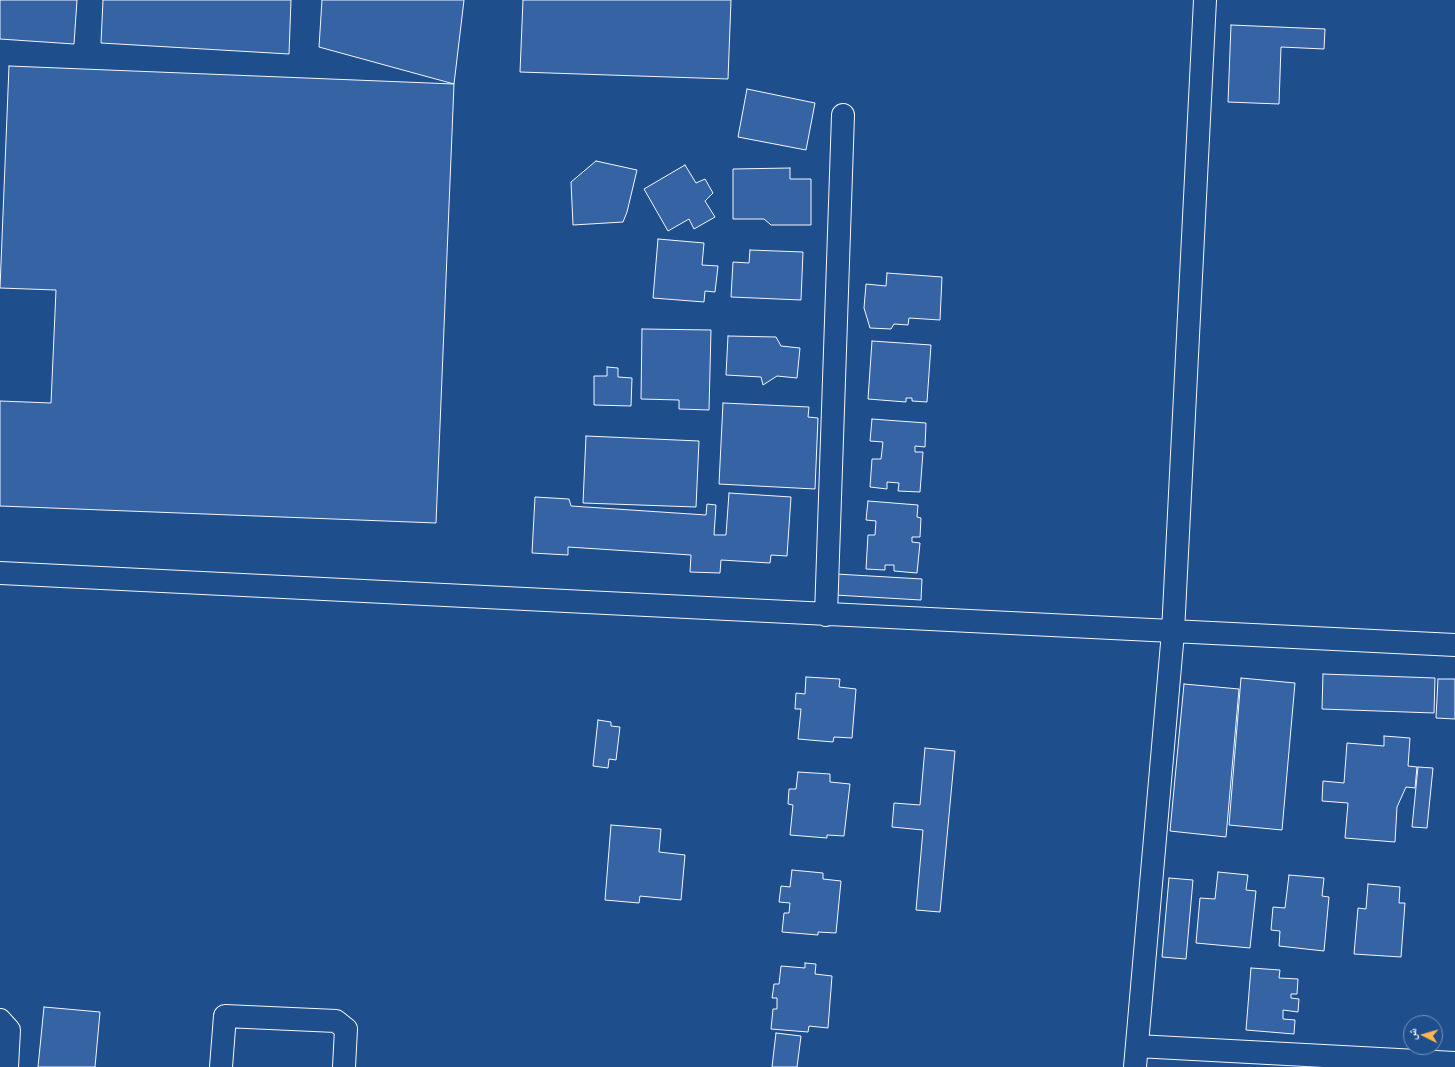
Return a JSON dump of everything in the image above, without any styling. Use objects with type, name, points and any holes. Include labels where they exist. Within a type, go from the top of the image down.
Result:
[{"type":"street","points":[[1135,1067],[1173,632],[1205,0]]},
{"type":"street","points":[[826,614],[843,115]]},
{"type":"street","points":[[0,573],[1455,646]]},
{"type":"street","points":[[221,1067],[225,1016],[336,1021],[346,1029],[344,1067]]},
{"type":"street","points":[[0,1020],[9,1030],[7,1067]]},
{"type":"street","points":[[1137,1046],[1455,1063]]},
{"type":"building","points":[[0,0],[77,0],[74,44],[0,39]]},
{"type":"building","points":[[103,0],[291,0],[289,54],[101,43]]},
{"type":"building","points":[[322,0],[464,0],[454,84],[319,47]]},
{"type":"building","points":[[523,0],[731,0],[728,79],[520,72]]},
{"type":"building","points":[[1231,25],[1325,29],[1324,49],[1281,47],[1279,104],[1228,102]]},
{"type":"building","points":[[9,66],[454,84],[436,523],[0,506],[0,401],[51,403],[56,290],[0,288]]},
{"type":"building","points":[[747,89],[815,103],[806,150],[738,137]]},
{"type":"building","points":[[596,161],[637,170],[627,212],[623,222],[573,225],[571,182]]},
{"type":"building","points":[[685,165],[696,183],[705,179],[713,193],[705,201],[715,217],[694,229],[689,219],[668,231],[644,189]]},
{"type":"building","points":[[790,168],[790,179],[811,179],[811,225],[771,225],[764,219],[733,219],[733,169]]},
{"type":"building","points":[[658,239],[704,243],[702,265],[718,266],[715,292],[705,291],[704,302],[653,298]]},
{"type":"building","points":[[750,250],[803,252],[801,300],[731,297],[733,262],[749,263]]},
{"type":"building","points":[[887,273],[942,277],[940,320],[909,318],[908,325],[894,324],[891,329],[870,328],[864,308],[866,284],[886,286]]},
{"type":"building","points":[[642,329],[711,330],[709,410],[679,409],[679,400],[641,399]]},
{"type":"building","points":[[728,336],[776,337],[781,346],[800,348],[797,378],[777,376],[763,385],[761,377],[726,375]]},
{"type":"building","points":[[872,341],[931,345],[927,402],[912,401],[912,398],[906,398],[906,402],[868,399]]},
{"type":"building","points":[[607,367],[618,368],[618,377],[632,378],[631,406],[594,405],[594,376],[607,376]]},
{"type":"building","points":[[723,403],[809,407],[808,417],[818,418],[815,489],[719,484]]},
{"type":"building","points":[[872,419],[926,423],[925,447],[915,446],[915,452],[923,452],[920,492],[898,491],[899,483],[887,482],[887,489],[870,487],[872,459],[881,459],[883,442],[870,441]]},
{"type":"building","points":[[586,436],[699,441],[696,507],[583,503]]},
{"type":"building","points":[[729,493],[791,497],[787,556],[771,555],[770,563],[721,560],[720,573],[690,572],[691,555],[568,547],[568,555],[532,553],[535,497],[569,499],[571,506],[706,515],[707,504],[716,505],[714,535],[726,535]]},
{"type":"building","points":[[868,501],[918,505],[917,517],[921,518],[920,537],[912,537],[912,542],[920,543],[917,573],[894,571],[894,565],[885,565],[885,570],[866,569],[868,535],[875,535],[876,521],[866,520]]},
{"type":"building","points":[[836,574],[922,579],[921,600],[835,595]]},
{"type":"building","points":[[1323,674],[1435,678],[1434,713],[1322,709]]},
{"type":"building","points":[[806,677],[840,679],[839,687],[856,689],[852,738],[834,737],[833,742],[798,739],[801,709],[795,709],[796,693],[805,694]]},
{"type":"building","points":[[1241,678],[1295,683],[1282,830],[1229,825]]},
{"type":"building","points":[[1438,679],[1455,679],[1455,719],[1436,718]]},
{"type":"building","points":[[1184,684],[1239,689],[1226,837],[1170,831]]},
{"type":"building","points":[[598,720],[611,722],[611,726],[620,727],[616,760],[609,759],[608,768],[593,766]]},
{"type":"building","points":[[1384,736],[1410,738],[1408,766],[1417,767],[1415,788],[1406,787],[1397,807],[1395,842],[1345,838],[1348,803],[1322,801],[1323,781],[1344,783],[1347,743],[1384,746]]},
{"type":"building","points":[[925,748],[955,751],[940,912],[916,910],[923,830],[892,827],[894,803],[920,805]]},
{"type":"building","points":[[1418,767],[1433,768],[1427,828],[1412,827]]},
{"type":"building","points":[[798,772],[830,774],[830,782],[850,784],[844,836],[827,835],[827,838],[790,835],[793,805],[788,804],[789,789],[796,789]]},
{"type":"building","points":[[611,825],[661,829],[659,852],[685,855],[681,900],[640,896],[639,903],[605,900]]},
{"type":"building","points":[[792,870],[823,873],[823,879],[841,881],[836,933],[818,932],[818,935],[782,932],[784,913],[789,913],[790,903],[779,902],[781,886],[790,887]]},
{"type":"building","points":[[1218,872],[1248,875],[1246,890],[1256,891],[1250,948],[1196,943],[1200,898],[1215,899]]},
{"type":"building","points":[[1289,875],[1324,878],[1322,896],[1329,897],[1324,951],[1279,946],[1280,931],[1271,930],[1273,907],[1285,908]]},
{"type":"building","points":[[1169,878],[1193,880],[1186,959],[1162,957]]},
{"type":"building","points":[[1368,884],[1400,887],[1399,903],[1405,903],[1401,957],[1354,954],[1358,908],[1366,909]]},
{"type":"building","points":[[805,963],[816,964],[815,974],[832,976],[828,1028],[809,1026],[808,1032],[771,1029],[773,1009],[777,1009],[777,998],[772,998],[774,984],[779,984],[781,966],[805,968]]},
{"type":"building","points":[[1251,968],[1280,970],[1279,978],[1298,979],[1297,994],[1291,994],[1291,998],[1299,999],[1298,1012],[1283,1010],[1283,1019],[1295,1020],[1294,1034],[1246,1030]]},
{"type":"building","points":[[44,1007],[100,1012],[95,1067],[38,1067]]},
{"type":"building","points":[[776,1033],[801,1036],[797,1067],[772,1067]]}]
